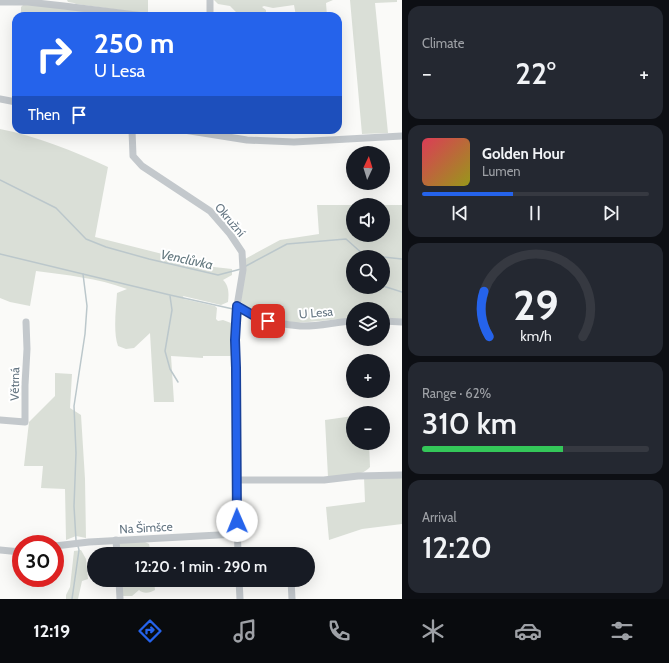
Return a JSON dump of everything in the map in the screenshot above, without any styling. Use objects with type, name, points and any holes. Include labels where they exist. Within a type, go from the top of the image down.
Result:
[{"type":"street","points":[[210,0],[210,12]]},
{"type":"street","points":[[0,2],[28,2],[114,12]]},
{"type":"street","points":[[0,99],[12,101]]},
{"type":"street","name":"Okružní","points":[[132,134],[133,156],[142,166],[210,211],[230,234],[242,252],[243,267],[237,306],[235,340],[238,547]]},
{"type":"street","points":[[221,134],[247,140],[294,142],[402,136]]},
{"type":"street","name":"U Lesa","points":[[237,306],[256,317],[268,321],[299,326],[346,322]]},
{"type":"street","points":[[390,321],[402,322]]},
{"type":"street","name":"Větrná","points":[[0,420],[25,422],[27,349],[26,322]]},
{"type":"street","points":[[236,480],[324,480],[358,476],[402,475]]},
{"type":"street","name":"Na Šimšce","points":[[64,545],[116,540],[238,534]]},
{"type":"street","points":[[116,540],[116,547]]},
{"type":"street","points":[[0,550],[12,551]]},
{"type":"street","points":[[119,587],[120,599]]},
{"type":"street","points":[[239,587],[240,599]]},
{"type":"street","points":[[291,587],[292,599]]},
{"type":"shaded area","points":[[67,0],[148,0],[148,12],[135,12],[68,2]]},
{"type":"shaded area","points":[[214,0],[333,0],[326,3],[327,12],[295,12],[294,5],[273,8],[262,7],[266,10],[266,12],[236,12],[230,6],[218,4]]},
{"type":"shaded area","points":[[350,0],[397,0],[397,2],[375,3],[388,133],[362,134]]},
{"type":"shaded area","points":[[24,4],[93,12],[21,12],[21,7]]},
{"type":"shaded area","points":[[0,129],[12,132],[12,134],[21,134],[55,145],[108,167],[95,237],[214,267],[232,269],[232,275],[223,280],[228,290],[228,302],[221,305],[183,296],[184,299],[215,306],[217,308],[216,319],[218,321],[223,320],[231,323],[232,355],[203,356],[203,358],[171,356],[174,402],[154,402],[150,333],[134,348],[126,349],[118,346],[116,340],[115,320],[117,293],[127,289],[93,280],[36,271],[30,306],[10,302],[0,298]]},
{"type":"shaded area","points":[[317,205],[346,205],[346,242],[390,242],[390,205],[402,205],[402,320],[390,319],[390,302],[346,302],[346,319],[297,323],[265,317],[252,312],[240,301],[245,259],[280,240],[319,234]]},
{"type":"shaded area","points":[[55,373],[72,374],[70,408],[81,415],[85,479],[86,538],[76,536],[66,540],[65,489],[41,488],[43,466],[24,466],[29,422],[55,396]]},
{"type":"shaded area","points":[[346,417],[346,450],[369,450],[370,467],[366,471],[356,475],[328,477],[325,420]]},
{"type":"shaded area","points":[[364,477],[402,478],[402,524],[362,529],[329,540],[326,507],[365,502]]},
{"type":"shaded area","points":[[145,542],[149,544],[150,547],[118,547],[118,543]]},
{"type":"shaded area","points":[[81,550],[86,559],[87,579],[82,581],[78,599],[66,599],[66,595],[70,587],[74,551]]},
{"type":"shaded area","points":[[120,587],[155,587],[155,590],[151,592],[147,593],[139,590],[132,596],[120,596]]},
{"type":"waterway","name":"Venclůvka","points":[[0,180],[56,208],[86,239],[106,247],[149,259],[218,275],[241,269]]},
{"type":"waterway","name":"Venclůvka","points":[[246,266],[287,244],[346,239],[358,250]]},
{"type":"waterway","points":[[0,254],[233,309]]},
{"type":"waterway","name":"Venclůvka","points":[[390,258],[402,259]]},
{"type":"waterway","points":[[76,540],[74,506],[76,453],[74,406],[85,334],[87,306],[83,274]]},
{"type":"waterway","points":[[390,288],[402,292]]},
{"type":"waterway","points":[[170,296],[172,310],[165,351],[170,369],[178,382]]},
{"type":"waterway","points":[[72,599],[79,550],[78,546]]},
{"type":"route","points":[[237,521],[235,340],[237,306],[256,317],[268,321]]}]
